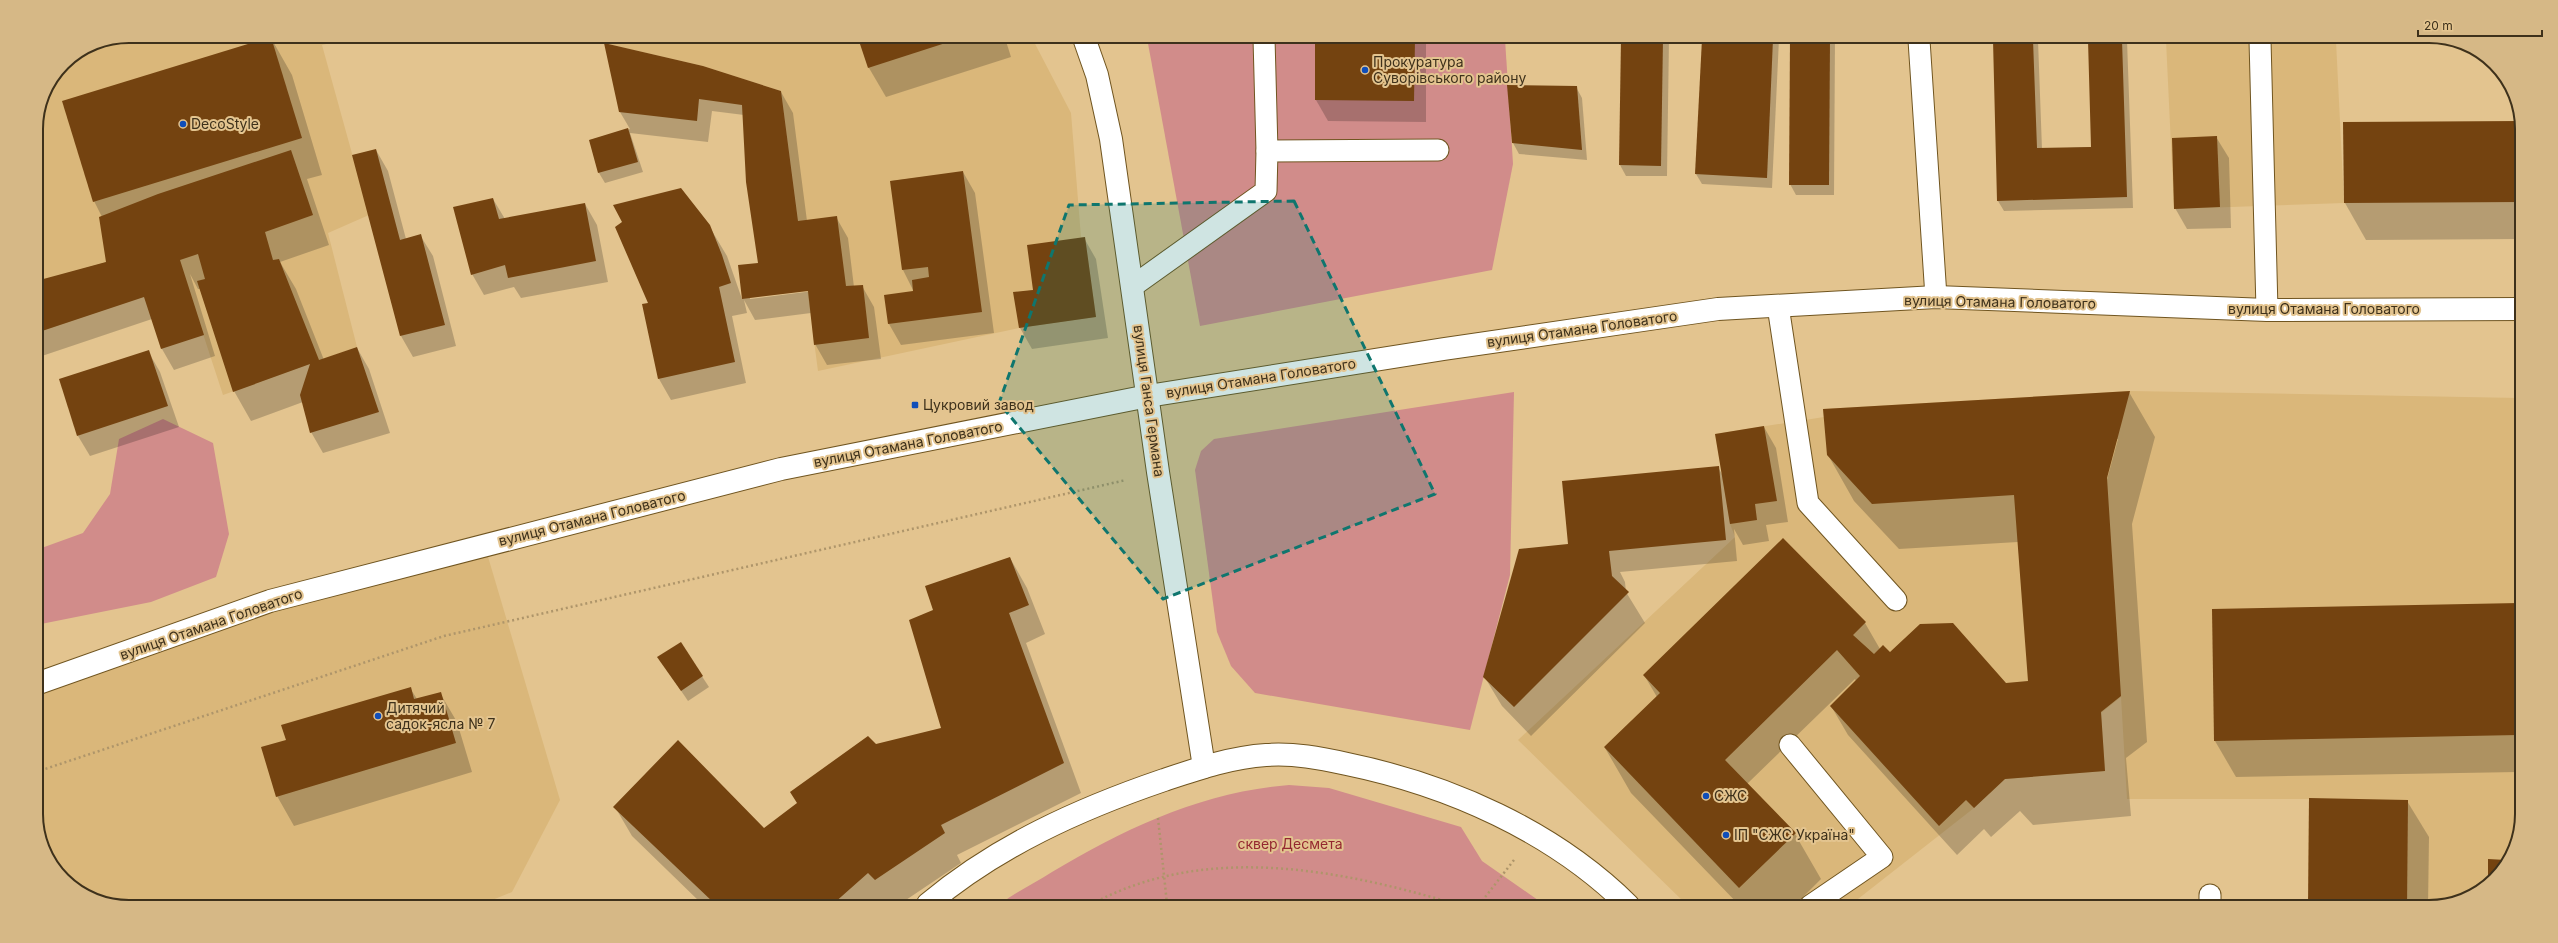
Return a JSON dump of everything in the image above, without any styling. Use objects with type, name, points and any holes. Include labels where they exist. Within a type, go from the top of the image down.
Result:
[{"type":"main road","name":"вулиця Ганса Германа","points":[[1086,43],[1098,75],[1110,139],[1133,286],[1158,472],[1204,767]]},
{"type":"main road","name":"вулиця Отамана Головатого","points":[[43,682],[270,601],[781,469],[1148,396],[1444,348],[1694,312],[1936,297],[2268,310],[2515,309]]},
{"type":"main road","points":[[933,900],[956,880],[1006,849],[1061,820],[1109,799],[1204,767],[1265,755],[1308,756],[1381,771],[1474,802],[1533,834],[1578,864],[1622,900]]},
{"type":"lane","points":[[1133,286],[1266,191],[1264,43]]},
{"type":"lane","points":[[1919,43],[1936,297]]},
{"type":"lane","points":[[2260,43],[2268,310]]},
{"type":"lane","points":[[1266,151],[1438,150]]},
{"type":"lane","points":[[1778,306],[1808,503],[1896,600]]},
{"type":"lane","points":[[1790,745],[1882,857],[1819,900]]},
{"type":"path","points":[[43,770],[444,636],[1158,472]]},
{"type":"path","points":[[1154,784],[1167,900]]},
{"type":"path","points":[[1483,900],[1533,834]]},
{"type":"path","points":[[1101,900],[1136,884],[1164,875],[1218,867],[1274,868],[1331,874],[1398,887],[1442,900]]},
{"type":"highlighted area","points":[[1294,201],[1435,494],[1163,599],[999,403],[1069,205]]},
{"type":"shaded area","points":[[123,43],[331,43],[322,45],[369,215],[328,233],[357,347],[223,395],[186,282],[43,331],[43,129],[46,107],[57,81],[68,68],[81,57],[107,46]]},
{"type":"shaded area","points":[[604,43],[1035,43],[1071,113],[1081,237],[1085,237],[1096,317],[1019,328],[818,371],[781,91],[703,66]]},
{"type":"shaded area","points":[[2166,43],[2336,43],[2344,203],[2174,209]]},
{"type":"shaded area","points":[[2130,391],[2515,398],[2515,814],[2512,836],[2504,857],[2490,875],[2477,886],[2451,897],[2429,900],[2308,900],[2309,799],[2127,799],[2121,697],[2101,713],[2105,771],[2005,779],[1974,808],[1857,900],[1682,900],[1518,740],[1735,537],[1730,524],[1715,434],[1824,417],[1823,409]]},
{"type":"shaded area","name":"Дитячий садок-ясла № 7","points":[[486,550],[560,800],[512,892],[492,900],[129,900],[107,897],[86,889],[68,875],[54,857],[46,836],[43,820],[43,690],[195,632]]},
{"type":"green space","points":[[1148,43],[1505,43],[1513,164],[1492,270],[1200,326]]},
{"type":"green space","points":[[1514,392],[1510,575],[1470,730],[1255,693],[1231,666],[1217,632],[1195,470],[1201,451],[1214,439]]},
{"type":"green space","points":[[163,419],[213,443],[229,534],[216,577],[151,602],[43,624],[43,547],[83,533],[110,494],[119,439]]},
{"type":"green space","name":"сквер Десмета","points":[[1289,785],[1329,788],[1461,827],[1482,861],[1538,900],[1006,900],[1080,856],[1137,827],[1195,804],[1226,795]]},
{"type":"building","name":"DecoStyle","points":[[251,43],[273,43],[302,138],[93,202],[62,101]]},
{"type":"building","points":[[604,43],[703,66],[781,91],[798,221],[837,216],[846,286],[863,285],[869,338],[814,345],[808,291],[742,299],[738,265],[758,263],[746,182],[742,105],[699,99],[697,121],[619,112]]},
{"type":"building","points":[[860,43],[946,43],[868,68]]},
{"type":"building","name":"Прокуратура Суворівського району","points":[[1315,43],[1415,43],[1414,101],[1315,100]]},
{"type":"building","points":[[1621,43],[1663,43],[1661,166],[1619,165]]},
{"type":"building","points":[[1702,43],[1773,43],[1767,178],[1695,174]]},
{"type":"building","points":[[1790,43],[1830,43],[1829,185],[1789,185]]},
{"type":"building","points":[[1993,43],[2033,43],[2037,148],[2091,147],[2088,43],[2122,43],[2127,197],[1997,201]]},
{"type":"building","points":[[1507,85],[1577,86],[1582,150],[1512,143]]},
{"type":"building","points":[[2515,121],[2515,202],[2344,203],[2343,122]]},
{"type":"building","points":[[628,128],[638,162],[598,173],[589,140]]},
{"type":"building","points":[[2217,136],[2220,207],[2174,209],[2172,138]]},
{"type":"building","points":[[376,149],[400,240],[421,234],[445,325],[400,336],[352,155]]},
{"type":"building","points":[[291,150],[313,215],[265,232],[273,260],[279,259],[319,360],[357,347],[379,412],[310,433],[300,395],[310,364],[233,392],[197,281],[205,279],[198,254],[180,260],[204,335],[161,349],[144,297],[43,331],[43,279],[106,262],[99,217],[158,194]]},
{"type":"building","points":[[963,171],[982,312],[888,324],[884,295],[913,291],[912,280],[929,277],[928,267],[902,270],[890,181]]},
{"type":"building","points":[[681,188],[710,225],[731,283],[719,287],[735,362],[658,379],[642,304],[648,303],[615,227],[622,222],[613,205]]},
{"type":"building","points":[[493,198],[499,219],[585,203],[596,261],[508,278],[505,265],[471,275],[453,207]]},
{"type":"building","points":[[1085,237],[1096,317],[1019,328],[1013,292],[1033,290],[1027,245]]},
{"type":"building","points":[[149,350],[168,406],[77,436],[59,379]]},
{"type":"building","points":[[2130,391],[2107,478],[2121,696],[2101,712],[2105,771],[2005,779],[1974,808],[1966,800],[1939,826],[1830,706],[1860,676],[1837,650],[1725,760],[1796,833],[1739,888],[1604,747],[1660,693],[1643,675],[1783,538],[1866,622],[1853,635],[1874,654],[1883,645],[1890,652],[1920,624],[1953,623],[2006,683],[2028,681],[2014,495],[1872,504],[1827,455],[1823,409]]},
{"type":"building","points":[[1764,426],[1777,501],[1755,504],[1757,520],[1730,524],[1715,434]]},
{"type":"building","points":[[1719,466],[1726,540],[1609,551],[1612,576],[1629,592],[1514,707],[1483,677],[1519,549],[1568,544],[1562,481]]},
{"type":"building","points":[[1010,557],[1029,605],[1009,613],[1064,763],[941,825],[945,833],[875,880],[868,873],[838,900],[711,900],[613,807],[678,740],[764,828],[797,803],[790,792],[868,736],[876,744],[941,728],[909,620],[933,610],[925,586]]},
{"type":"building","points":[[2515,603],[2515,735],[2214,741],[2212,609]]},
{"type":"building","points":[[681,642],[703,676],[681,691],[657,657]]},
{"type":"building","points":[[411,687],[414,699],[441,692],[456,743],[276,797],[261,747],[286,740],[281,725]]},
{"type":"building","points":[[2309,798],[2408,800],[2407,900],[2308,900]]},
{"type":"building","points":[[2488,859],[2502,860],[2490,875],[2488,877]]},
{"type":"place","name":"Прокуратура Суворівського району","points":[[1365,70]]},
{"type":"place","name":"DecoStyle","points":[[183,124]]},
{"type":"place","name":"Цукровий завод","points":[[915,405]]},
{"type":"place","name":"Дитячий садок-ясла № 7","points":[[378,716]]},
{"type":"place","name":"СЖС","points":[[1706,796]]},
{"type":"place","name":"ІП \"СЖС Україна\"","points":[[1726,835]]}]
